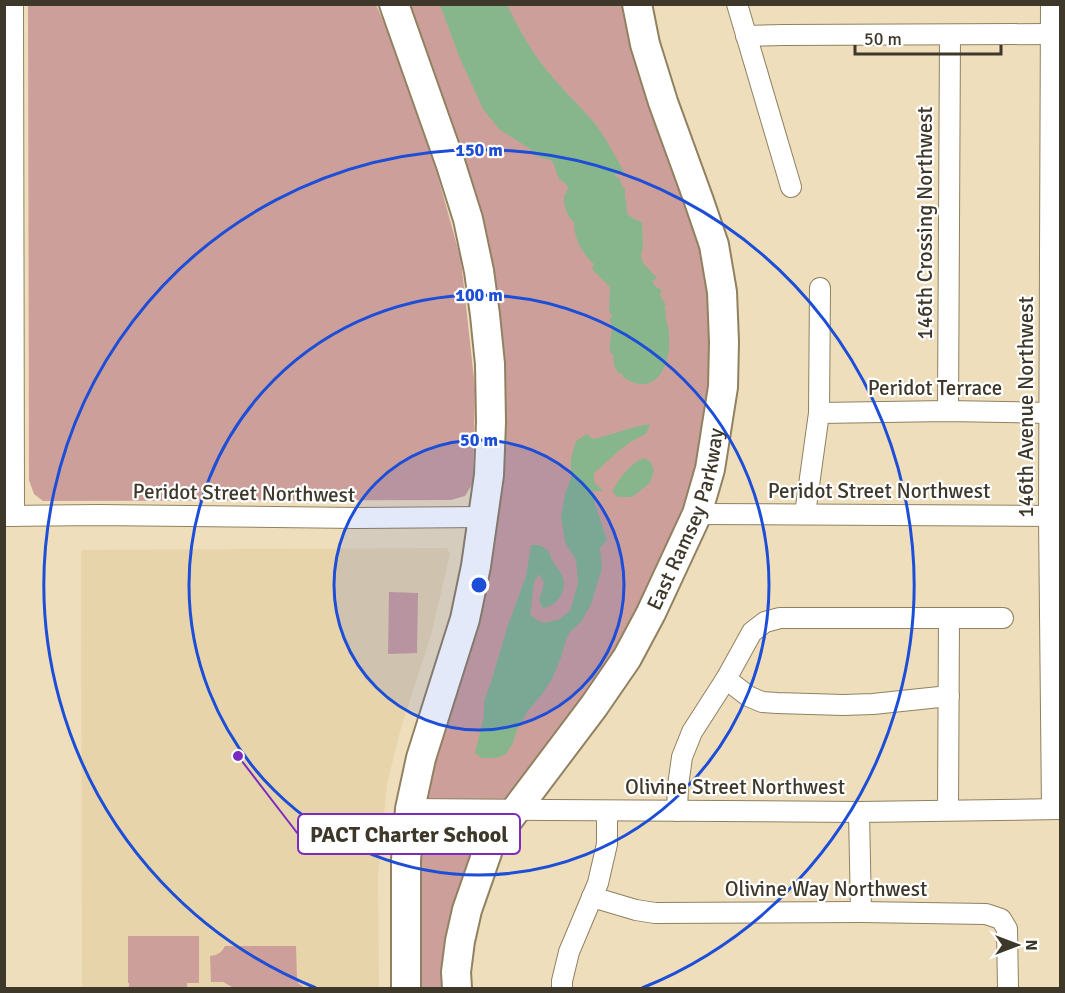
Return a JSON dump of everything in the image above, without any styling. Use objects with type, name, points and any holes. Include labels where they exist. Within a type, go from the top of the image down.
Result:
[{"type":"street","points":[[9,516],[13,4]]},
{"type":"street","points":[[394,4],[468,219],[479,271],[490,364],[491,422],[489,475],[477,566],[465,619],[421,758],[410,809],[405,861],[406,988]]},
{"type":"street","name":"East Ramsey Parkway","points":[[457,988],[456,972],[467,910],[490,844],[594,706],[627,658],[651,613],[697,514],[710,469],[723,387],[722,292],[714,246],[663,102],[645,44],[637,4]]},
{"type":"street","points":[[737,4],[791,187]]},
{"type":"street","name":"146th Avenue Northwest","points":[[1051,4],[1051,34],[1056,62],[1050,412],[1055,516],[1056,809]]},
{"type":"street","points":[[746,36],[1051,34]]},
{"type":"street","name":"146th Crossing Northwest","points":[[948,411],[950,35]]},
{"type":"street","points":[[805,514],[819,413],[820,288]]},
{"type":"street","name":"Peridot Terrace","points":[[819,413],[1050,412]]},
{"type":"street","name":"Peridot Street Northwest","points":[[697,514],[1055,516]]},
{"type":"street","name":"Peridot Street Northwest","points":[[9,516],[357,518],[484,516]]},
{"type":"street","points":[[678,811],[678,786],[682,757],[692,732],[726,679],[752,632],[765,622],[780,618],[1003,618]]},
{"type":"street","points":[[948,810],[949,618]]},
{"type":"street","points":[[726,679],[748,696],[762,702],[863,704],[949,696]]},
{"type":"street","name":"Olivine Street Northwest","points":[[410,809],[860,812],[1056,809]]},
{"type":"street","points":[[562,988],[569,952],[598,883],[607,844],[607,811]]},
{"type":"street","points":[[860,812],[861,912]]},
{"type":"street","name":"Olivine Way Northwest","points":[[592,897],[655,913],[986,914],[1001,919],[1007,929],[1008,983]]},
{"type":"shaded area","points":[[28,5],[376,5],[393,42],[431,151],[461,260],[475,388],[473,483],[465,496],[451,500],[43,501],[34,494],[29,480]]},
{"type":"shaded area","points":[[403,5],[628,5],[699,229],[716,343],[701,470],[637,620],[520,791],[450,988],[416,988],[417,846],[497,385]]},
{"type":"shaded area","points":[[440,5],[507,5],[542,64],[592,120],[613,152],[624,172],[615,174],[625,189],[628,213],[642,222],[641,256],[643,263],[657,278],[652,281],[662,290],[660,295],[666,305],[664,309],[669,331],[668,356],[660,375],[653,381],[645,384],[635,383],[623,377],[622,373],[619,374],[614,366],[613,355],[610,352],[612,330],[609,320],[612,317],[609,310],[610,287],[592,269],[594,264],[586,255],[575,234],[574,222],[565,207],[564,196],[568,190],[567,186],[559,179],[553,162],[536,156],[530,149],[499,129],[483,109],[459,56]]},
{"type":"shaded area","points":[[650,424],[646,434],[625,446],[594,473],[594,482],[603,491],[593,491],[607,540],[600,548],[602,568],[591,604],[581,622],[569,633],[553,677],[527,712],[506,754],[496,758],[482,758],[475,753],[484,716],[484,701],[526,576],[531,545],[539,545],[548,550],[562,575],[564,586],[557,601],[543,608],[539,601],[544,583],[539,574],[534,582],[530,615],[542,623],[558,620],[570,611],[578,583],[576,560],[565,542],[561,517],[565,494],[571,478],[571,458],[576,441],[587,434],[593,439]]},
{"type":"shaded area","points":[[643,458],[650,461],[654,470],[650,483],[632,497],[618,497],[612,492],[618,482],[629,468]]},
{"type":"shaded area","points":[[447,548],[450,554],[431,635],[401,728],[387,784],[378,877],[379,988],[82,988],[81,550]]},
{"type":"shaded area","points":[[389,592],[418,593],[417,653],[388,654]]},
{"type":"shaded area","points":[[128,936],[199,936],[199,983],[187,983],[187,988],[129,988]]},
{"type":"shaded area","points":[[225,946],[296,946],[297,979],[298,983],[305,988],[234,988],[223,982],[211,982],[210,956],[219,953]]},
{"type":"place","name":"PACT Charter School","points":[[238,756]]}]
